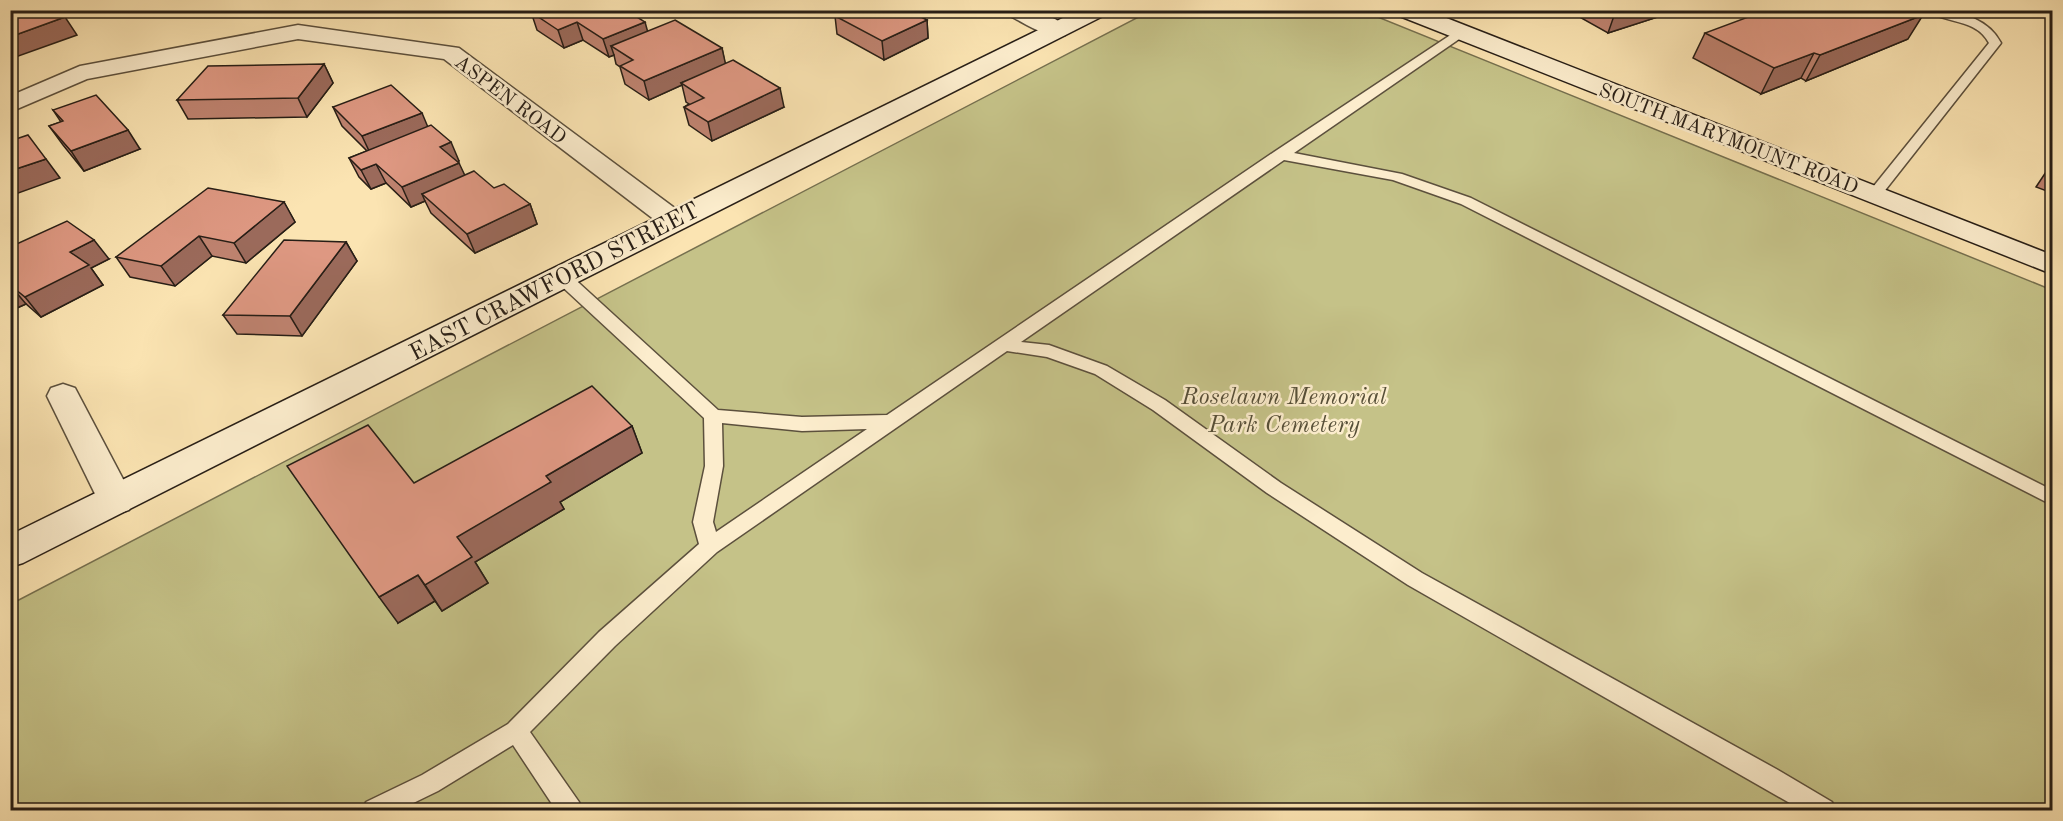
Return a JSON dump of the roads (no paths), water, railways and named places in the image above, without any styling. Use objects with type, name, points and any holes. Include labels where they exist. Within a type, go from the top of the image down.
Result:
[{"type":"street","points":[[288,34],[305,10]]},
{"type":"street","points":[[1016,10],[1057,30]]},
{"type":"street","name":"EAST CRAWFORD STREET","points":[[10,552],[1097,10]]},
{"type":"street","name":"SOUTH MARYMOUNT ROAD","points":[[1405,10],[2052,265]]},
{"type":"street","name":"ASPEN ROAD","points":[[10,105],[80,73],[298,32],[451,53],[674,221]]},
{"type":"street","points":[[63,396],[116,500]]},
{"type":"lane","points":[[1874,195],[1995,43],[1993,36],[1986,29],[1932,10]]},
{"type":"lane","points":[[375,810],[430,783],[516,731],[607,639],[710,546],[1461,32]]},
{"type":"lane","points":[[1279,155],[1343,165],[1398,177],[1466,201],[2052,498]]},
{"type":"lane","points":[[562,277],[713,416],[802,424],[890,422]]},
{"type":"lane","points":[[1003,345],[1049,351],[1101,370],[1159,405],[1274,488],[1414,579],[1760,772],[1823,810]]},
{"type":"lane","points":[[710,546],[703,522],[714,466],[713,416]]},
{"type":"lane","points":[[516,731],[570,810]]},
{"type":"park label","name":"Roselawn Memorial Park Cemetery","points":[[1284,410]]}]
